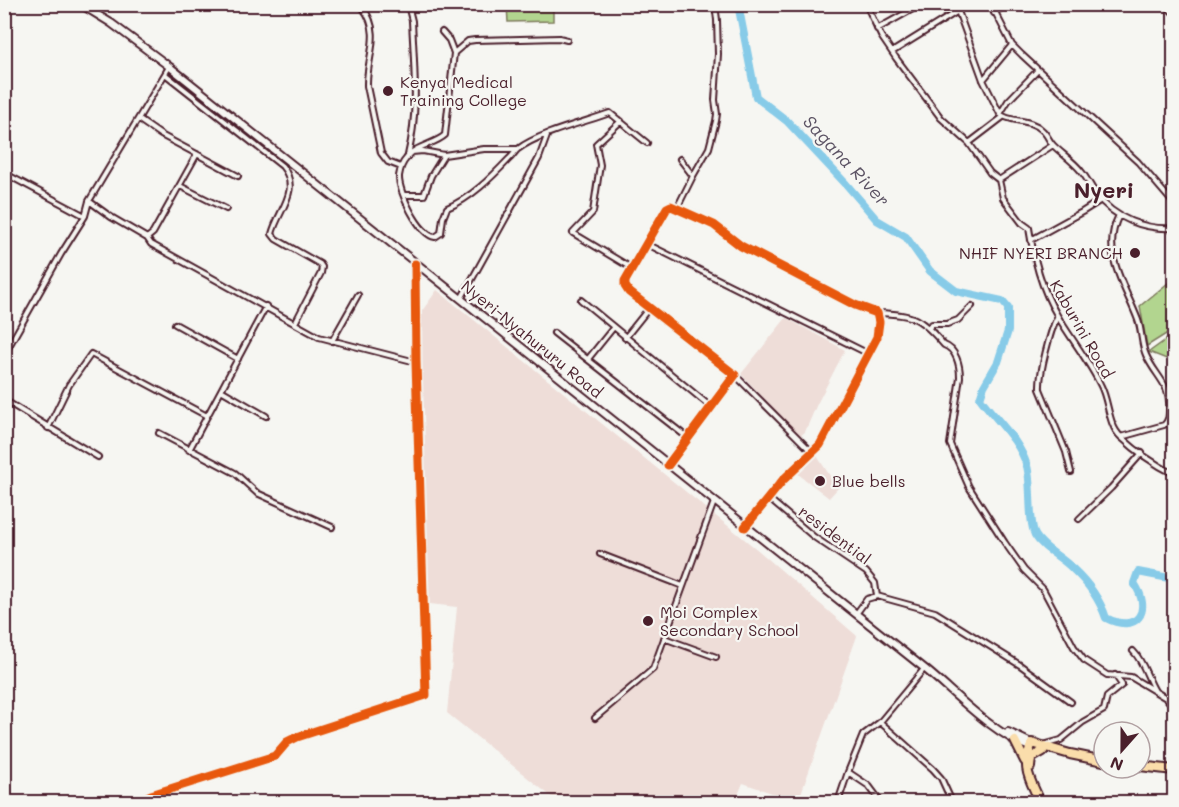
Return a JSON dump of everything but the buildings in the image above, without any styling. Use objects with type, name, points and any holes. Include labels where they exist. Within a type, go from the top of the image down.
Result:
[{"type":"highway","points":[[1015,741],[1028,760],[1029,778],[1040,802]]},
{"type":"highway","points":[[1028,760],[1036,753],[1036,747]]},
{"type":"highway","points":[[1028,760],[1036,747]]},
{"type":"highway","points":[[1036,747],[1077,759],[1092,760]]},
{"type":"highway","points":[[1152,767],[1174,770]]},
{"type":"main road","name":"Nyeri-Nyahururu Road","points":[[80,4],[111,23],[170,66],[1015,741],[1036,747]]},
{"type":"main road","name":"Nyeri-Nyahururu Road","points":[[963,700],[1014,736],[1036,747]]},
{"type":"street","points":[[678,208],[709,148],[717,114],[715,100],[718,69],[715,4]]},
{"type":"street","name":"Kaburini Road","points":[[866,4],[877,29],[892,52],[941,118],[969,143],[990,173],[999,180],[1003,198],[1022,223],[1029,228],[1036,266],[1057,316],[1080,349],[1101,386],[1114,429],[1142,453],[1174,474]]},
{"type":"street","points":[[877,29],[922,4]]},
{"type":"street","points":[[957,4],[983,80],[1002,115],[1031,122],[1042,129],[1053,145],[1081,171],[1101,200],[1119,215],[1127,220],[1150,226],[1174,228]]},
{"type":"street","points":[[991,4],[1012,45],[1145,169],[1174,204]]},
{"type":"street","points":[[994,13],[1007,4]]},
{"type":"street","points":[[1164,4],[1174,12]]},
{"type":"street","points":[[1170,4],[1174,8]]},
{"type":"street","points":[[363,8],[372,19],[374,44],[367,75],[367,86],[381,153],[388,162],[401,167]]},
{"type":"street","points":[[410,9],[414,126],[410,154],[401,167],[399,182],[409,209],[420,228],[430,236],[435,237],[441,233],[447,208],[478,188],[511,158],[517,149]]},
{"type":"street","points":[[892,52],[958,11]]},
{"type":"street","points":[[410,154],[445,135],[454,53],[449,40],[442,32]]},
{"type":"street","points":[[454,53],[468,41],[476,40],[559,38],[567,40]]},
{"type":"street","points":[[983,80],[1012,45]]},
{"type":"street","points":[[4,355],[85,216],[89,201],[170,66]]},
{"type":"street","points":[[969,143],[1002,115],[1008,101],[1038,70]]},
{"type":"street","points":[[165,74],[288,173],[291,188],[273,234],[276,239],[322,267],[295,323]]},
{"type":"street","points":[[410,154],[423,151],[444,155],[484,149],[517,149],[548,135],[610,113],[647,143]]},
{"type":"street","points":[[138,119],[161,135],[238,176]]},
{"type":"street","points":[[621,121],[596,144],[600,165],[593,212],[573,233],[633,269]]},
{"type":"street","points":[[461,299],[539,158],[548,135]]},
{"type":"street","points":[[999,180],[1053,145]]},
{"type":"street","points":[[147,238],[197,154]]},
{"type":"street","points":[[405,195],[424,195],[431,176],[444,155]]},
{"type":"street","points":[[680,159],[693,176]]},
{"type":"street","points":[[4,173],[85,216]]},
{"type":"street","points":[[180,186],[226,209]]},
{"type":"street","points":[[1031,240],[1101,200]]},
{"type":"street","points":[[89,201],[147,238],[152,244],[295,323],[332,341],[416,362]]},
{"type":"street","points":[[813,453],[735,375],[626,289],[626,282],[667,208],[671,206],[678,208],[714,225],[741,246],[855,305],[877,314],[913,317],[924,323],[944,345],[949,347],[960,367],[950,444],[969,487],[1016,560],[1043,589],[1078,654],[1107,675],[1131,677],[1174,704]]},
{"type":"street","points":[[1119,215],[1113,233],[1113,259],[1137,318],[1146,356],[1168,389],[1170,400],[1169,418],[1164,425],[1121,437]]},
{"type":"street","points":[[647,244],[869,354]]},
{"type":"street","points":[[140,802],[152,795],[275,756],[287,742],[297,736],[425,696],[415,264]]},
{"type":"street","points":[[332,341],[358,295]]},
{"type":"street","points":[[581,300],[711,407]]},
{"type":"street","points":[[189,450],[266,306]]},
{"type":"street","points":[[929,328],[933,324],[947,324],[958,320],[972,306]]},
{"type":"street","points":[[625,338],[650,308]]},
{"type":"street","points":[[745,527],[796,467],[813,453],[826,435],[879,331],[877,314]]},
{"type":"street","points":[[1057,316],[1051,329],[1039,380],[1040,389],[1066,452],[1071,472]]},
{"type":"street","points":[[175,324],[238,359]]},
{"type":"street","points":[[588,359],[613,328]]},
{"type":"street","points":[[554,333],[688,438]]},
{"type":"street","points":[[48,428],[69,385],[91,354],[207,416]]},
{"type":"street","points":[[668,465],[735,375]]},
{"type":"street","points":[[221,390],[266,416]]},
{"type":"street","points":[[4,400],[98,457]]},
{"type":"street","points":[[159,433],[234,473],[258,493],[332,527]]},
{"type":"street","points":[[1079,519],[1142,453]]},
{"type":"street","name":"residential","points":[[768,498],[814,537],[866,572],[875,583],[877,596]]},
{"type":"street","points":[[595,718],[653,669],[714,502]]},
{"type":"street","points":[[600,554],[683,586]]},
{"type":"street","points":[[856,614],[867,599],[877,596],[935,612],[1020,665],[1071,702]]},
{"type":"street","points":[[664,638],[717,657]]},
{"type":"street","points":[[1134,651],[1140,657],[1147,678],[1155,692]]},
{"type":"street","points":[[838,802],[863,735],[880,722],[924,668]]},
{"type":"street","points":[[1036,747],[1061,740],[1083,722],[1104,710],[1107,697],[1122,685],[1115,675]]},
{"type":"street","points":[[880,722],[933,769],[941,778],[952,802]]},
{"type":"street","points":[[848,772],[869,786],[880,802]]},
{"type":"shaded area","name":"Moi Complex Secondary School","points":[[437,290],[759,551],[857,636],[798,802],[743,783],[735,802],[558,802],[447,713],[457,607],[430,604],[421,600],[422,311]]},
{"type":"shaded area","points":[[786,318],[845,350],[805,432],[800,436],[741,374]]},
{"type":"shaded area","name":"Blue bells","points":[[817,456],[838,488],[829,498],[798,474]]},
{"type":"green space","points":[[507,5],[553,5],[553,21],[508,22]]},
{"type":"green space","points":[[1174,278],[1174,329],[1147,346],[1140,306]]},
{"type":"green space","points":[[1174,334],[1174,362],[1149,352]]},
{"type":"waterway","name":"Sagana River","points":[[738,4],[756,97],[787,121],[877,220],[906,237],[930,271],[956,291],[1002,301],[1008,308],[1008,331],[998,362],[980,398],[1013,438],[1023,456],[1027,466],[1033,528],[1038,540],[1078,574],[1097,598],[1106,618],[1117,622],[1133,621],[1142,611],[1140,593],[1134,583],[1138,572],[1174,579]]},
{"type":"cycle path","points":[[668,465],[735,375],[629,292],[625,286],[625,281],[667,208],[671,206],[714,225],[741,246],[855,305],[877,313],[879,322],[877,337],[820,445],[783,480],[745,527]]},
{"type":"cycle path","points":[[140,802],[151,795],[275,756],[287,742],[297,737],[426,695],[415,264]]},
{"type":"place","name":"Kenya Medical Training College","points":[[388,91]]},
{"type":"place","name":"NHIF NYERI BRANCH","points":[[1135,253]]},
{"type":"place","name":"Blue bells","points":[[820,481]]},
{"type":"place","name":"Moi Complex Secondary School","points":[[648,621]]},
{"type":"district","name":"Nyeri","points":[[1104,190]]}]
